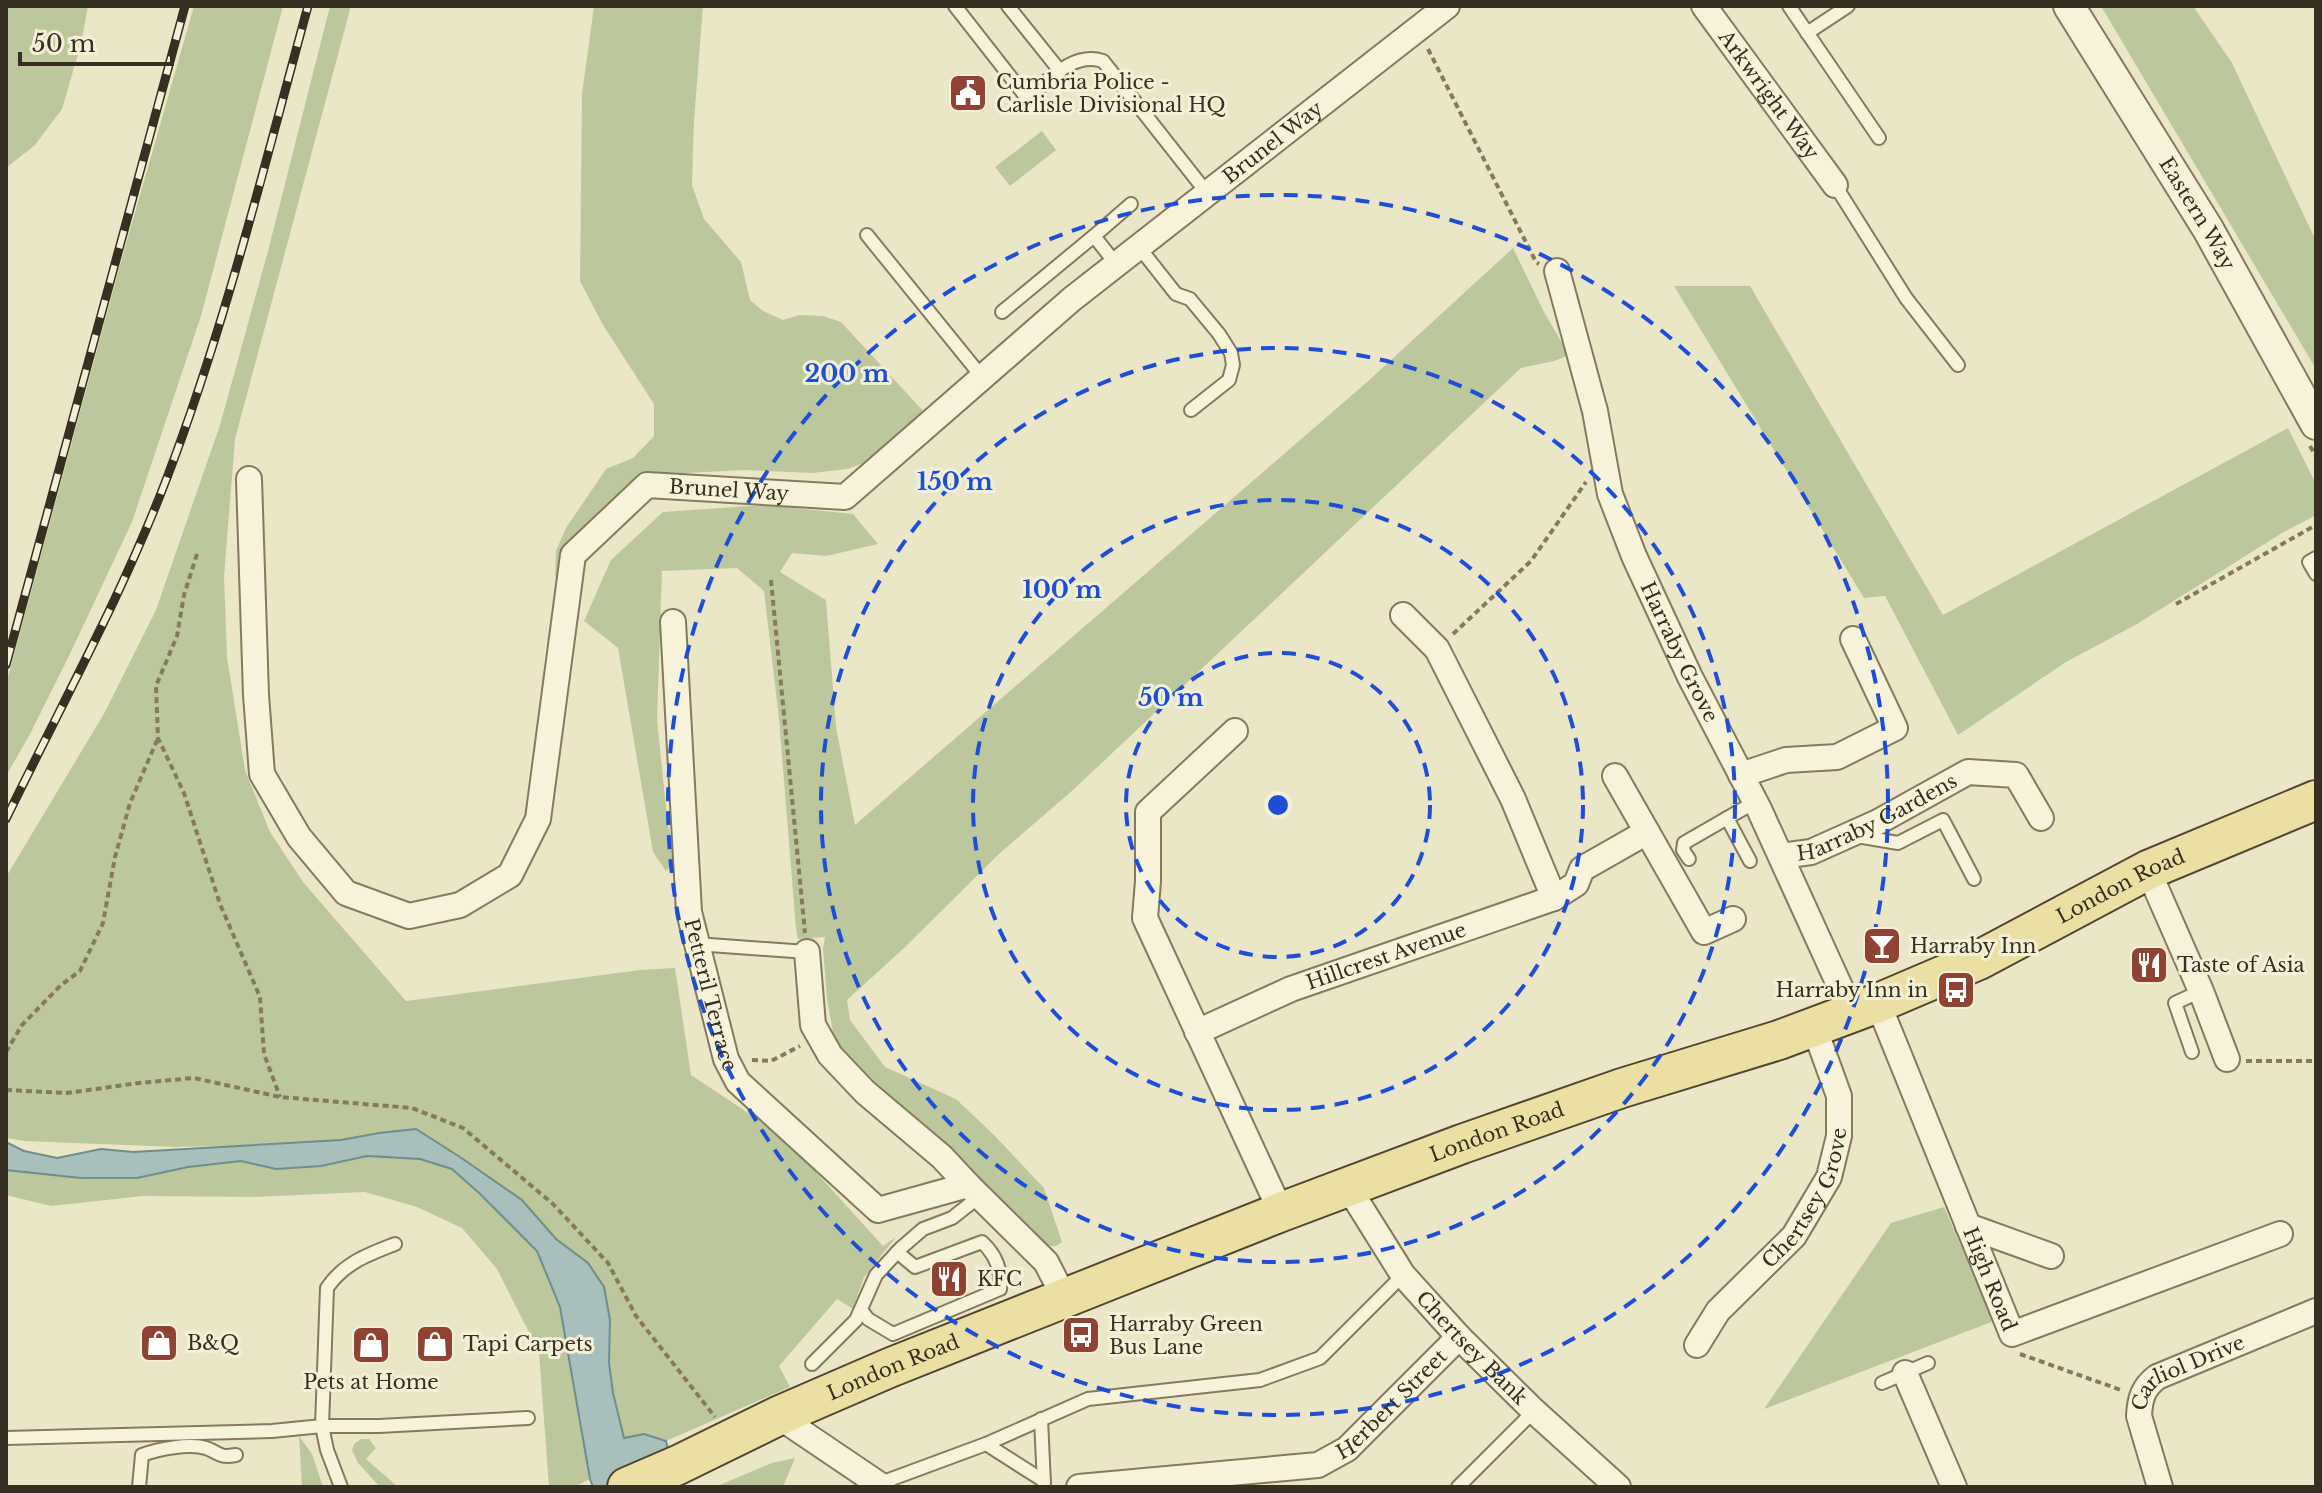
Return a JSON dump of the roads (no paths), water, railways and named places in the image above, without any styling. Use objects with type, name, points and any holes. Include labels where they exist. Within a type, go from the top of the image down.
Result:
[{"type":"main road","name":"London Road","points":[[627,1487],[889,1368],[1281,1212],[1622,1088],[1865,1008],[1979,960],[2148,870],[2316,800]]},
{"type":"street","name":"Arkwright Way","points":[[1704,6],[1835,185]]},
{"type":"street","name":"Eastern Way","points":[[2069,6],[2208,229],[2316,424]]},
{"type":"street","name":"Brunel Way","points":[[249,479],[256,695],[262,774],[299,837],[346,893],[409,916],[460,905],[510,875],[538,819],[573,555],[647,485],[845,497],[1072,299],[1443,7]]},
{"type":"street","name":"Harraby Grove","points":[[1557,271],[1595,411],[1610,494],[1634,556],[1690,677],[1781,856],[1865,1008]]},
{"type":"street","points":[[1403,615],[1437,649],[1513,799],[1554,898]]},
{"type":"street","name":"Petteril Terrace","points":[[673,622],[689,912],[726,1059],[738,1082],[878,1210],[974,1190]]},
{"type":"street","points":[[1741,775],[1786,760],[1837,757],[1895,728],[1853,639]]},
{"type":"street","points":[[1235,731],[1148,812],[1145,918],[1281,1212]]},
{"type":"street","name":"Harraby Gardens","points":[[1781,856],[1811,852],[1878,822],[1968,772],[2016,775],[2041,818]]},
{"type":"street","points":[[1615,776],[1704,932],[1733,919]]},
{"type":"street","name":"Hillcrest Avenue","points":[[1197,1032],[1291,989],[1554,898],[1576,884],[1582,869],[1647,832]]},
{"type":"street","points":[[2148,870],[2227,1059]]},
{"type":"street","points":[[807,952],[813,1025],[830,1055],[865,1092],[942,1157],[1046,1262],[1064,1297]]},
{"type":"street","name":"High Road","points":[[1865,1008],[1968,1226],[2012,1334],[2280,1234]]},
{"type":"street","name":"Chertsey Grove","points":[[1697,1345],[1718,1311],[1794,1236],[1829,1177],[1839,1136],[1839,1096],[1814,1027]]},
{"type":"street","name":"Chertsey Bank","points":[[1348,1187],[1403,1275],[1459,1337],[1534,1411],[1618,1487]]},
{"type":"street","points":[[1968,1226],[2051,1256]]},
{"type":"street","name":"Carliol Drive","points":[[2160,1487],[2139,1416],[2147,1385],[2157,1377],[2316,1311]]},
{"type":"street","name":"Herbert Street","points":[[1090,1486],[1318,1465],[1347,1449],[1459,1337]]},
{"type":"street","points":[[1905,1373],[1954,1487]]},
{"type":"street","points":[[778,1416],[880,1485]]},
{"type":"lane","points":[[955,6],[1027,98],[1068,65],[1092,57],[1103,61],[1207,193]]},
{"type":"lane","points":[[1008,6],[1060,71]]},
{"type":"lane","points":[[1789,6],[1879,138]]},
{"type":"lane","points":[[1807,33],[1848,6]]},
{"type":"lane","points":[[1835,185],[1906,298],[1958,365]]},
{"type":"lane","points":[[1002,312],[1131,204]]},
{"type":"lane","points":[[867,235],[982,377]]},
{"type":"lane","points":[[1094,236],[1116,264]]},
{"type":"lane","points":[[1139,247],[1176,294],[1190,299],[1231,353],[1233,365],[1229,380],[1191,410]]},
{"type":"lane","points":[[2316,558],[2309,562],[2316,574]]},
{"type":"lane","points":[[1689,859],[1683,850],[1684,843],[1755,802]]},
{"type":"lane","points":[[1727,818],[1750,861]]},
{"type":"lane","points":[[1850,834],[1898,843],[1943,820],[1974,879]]},
{"type":"lane","points":[[696,944],[807,952]]},
{"type":"lane","points":[[2192,1052],[2175,1003],[2201,991]]},
{"type":"lane","points":[[812,1364],[856,1320],[876,1275],[897,1252],[923,1229],[952,1218],[974,1190]]},
{"type":"lane","points":[[861,1310],[868,1319],[893,1334],[1000,1289],[999,1267],[989,1248],[982,1242],[915,1267],[897,1252]]},
{"type":"lane","points":[[341,1487],[322,1426],[327,1288],[337,1274],[360,1257],[395,1244]]},
{"type":"lane","points":[[880,1485],[986,1444],[1088,1399],[1260,1380],[1320,1358],[1403,1275]]},
{"type":"lane","points":[[1882,1383],[1928,1363]]},
{"type":"lane","points":[[1458,1487],[1534,1411]]},
{"type":"lane","points":[[6,1438],[272,1431],[322,1426],[528,1418]]},
{"type":"lane","points":[[1041,1419],[1044,1484]]},
{"type":"lane","points":[[986,1444],[1044,1484]]},
{"type":"lane","points":[[139,1487],[142,1455],[155,1450],[205,1448],[217,1455],[236,1455]]},
{"type":"water","points":[[416,1129],[522,1200],[556,1239],[588,1263],[604,1287],[610,1320],[609,1363],[624,1438],[644,1434],[666,1441],[675,1487],[593,1487],[560,1307],[537,1251],[452,1169],[420,1159],[367,1156],[321,1166],[276,1169],[241,1161],[188,1167],[137,1178],[81,1178],[6,1170],[6,1142],[24,1151],[57,1158],[101,1149],[133,1152],[341,1140]]},
{"type":"railway","points":[[6,665],[185,6]]},
{"type":"railway","points":[[6,819],[111,606],[168,475],[226,301],[308,6]]},
{"type":"place","name":"Cumbria Police - Carlisle Divisional HQ","points":[[968,93]]},
{"type":"place","name":"Harraby Inn","points":[[1882,946]]},
{"type":"place","name":"Taste of Asia","points":[[2149,965]]},
{"type":"place","name":"Harraby Inn in","points":[[1956,990]]},
{"type":"place","name":"KFC","points":[[949,1279]]},
{"type":"place","name":"Harraby Green Bus Lane","points":[[1081,1335]]},
{"type":"place","name":"B&Q","points":[[159,1343]]},
{"type":"place","name":"Tapi Carpets","points":[[435,1344]]},
{"type":"place","name":"Pets at Home","points":[[371,1345]]}]
